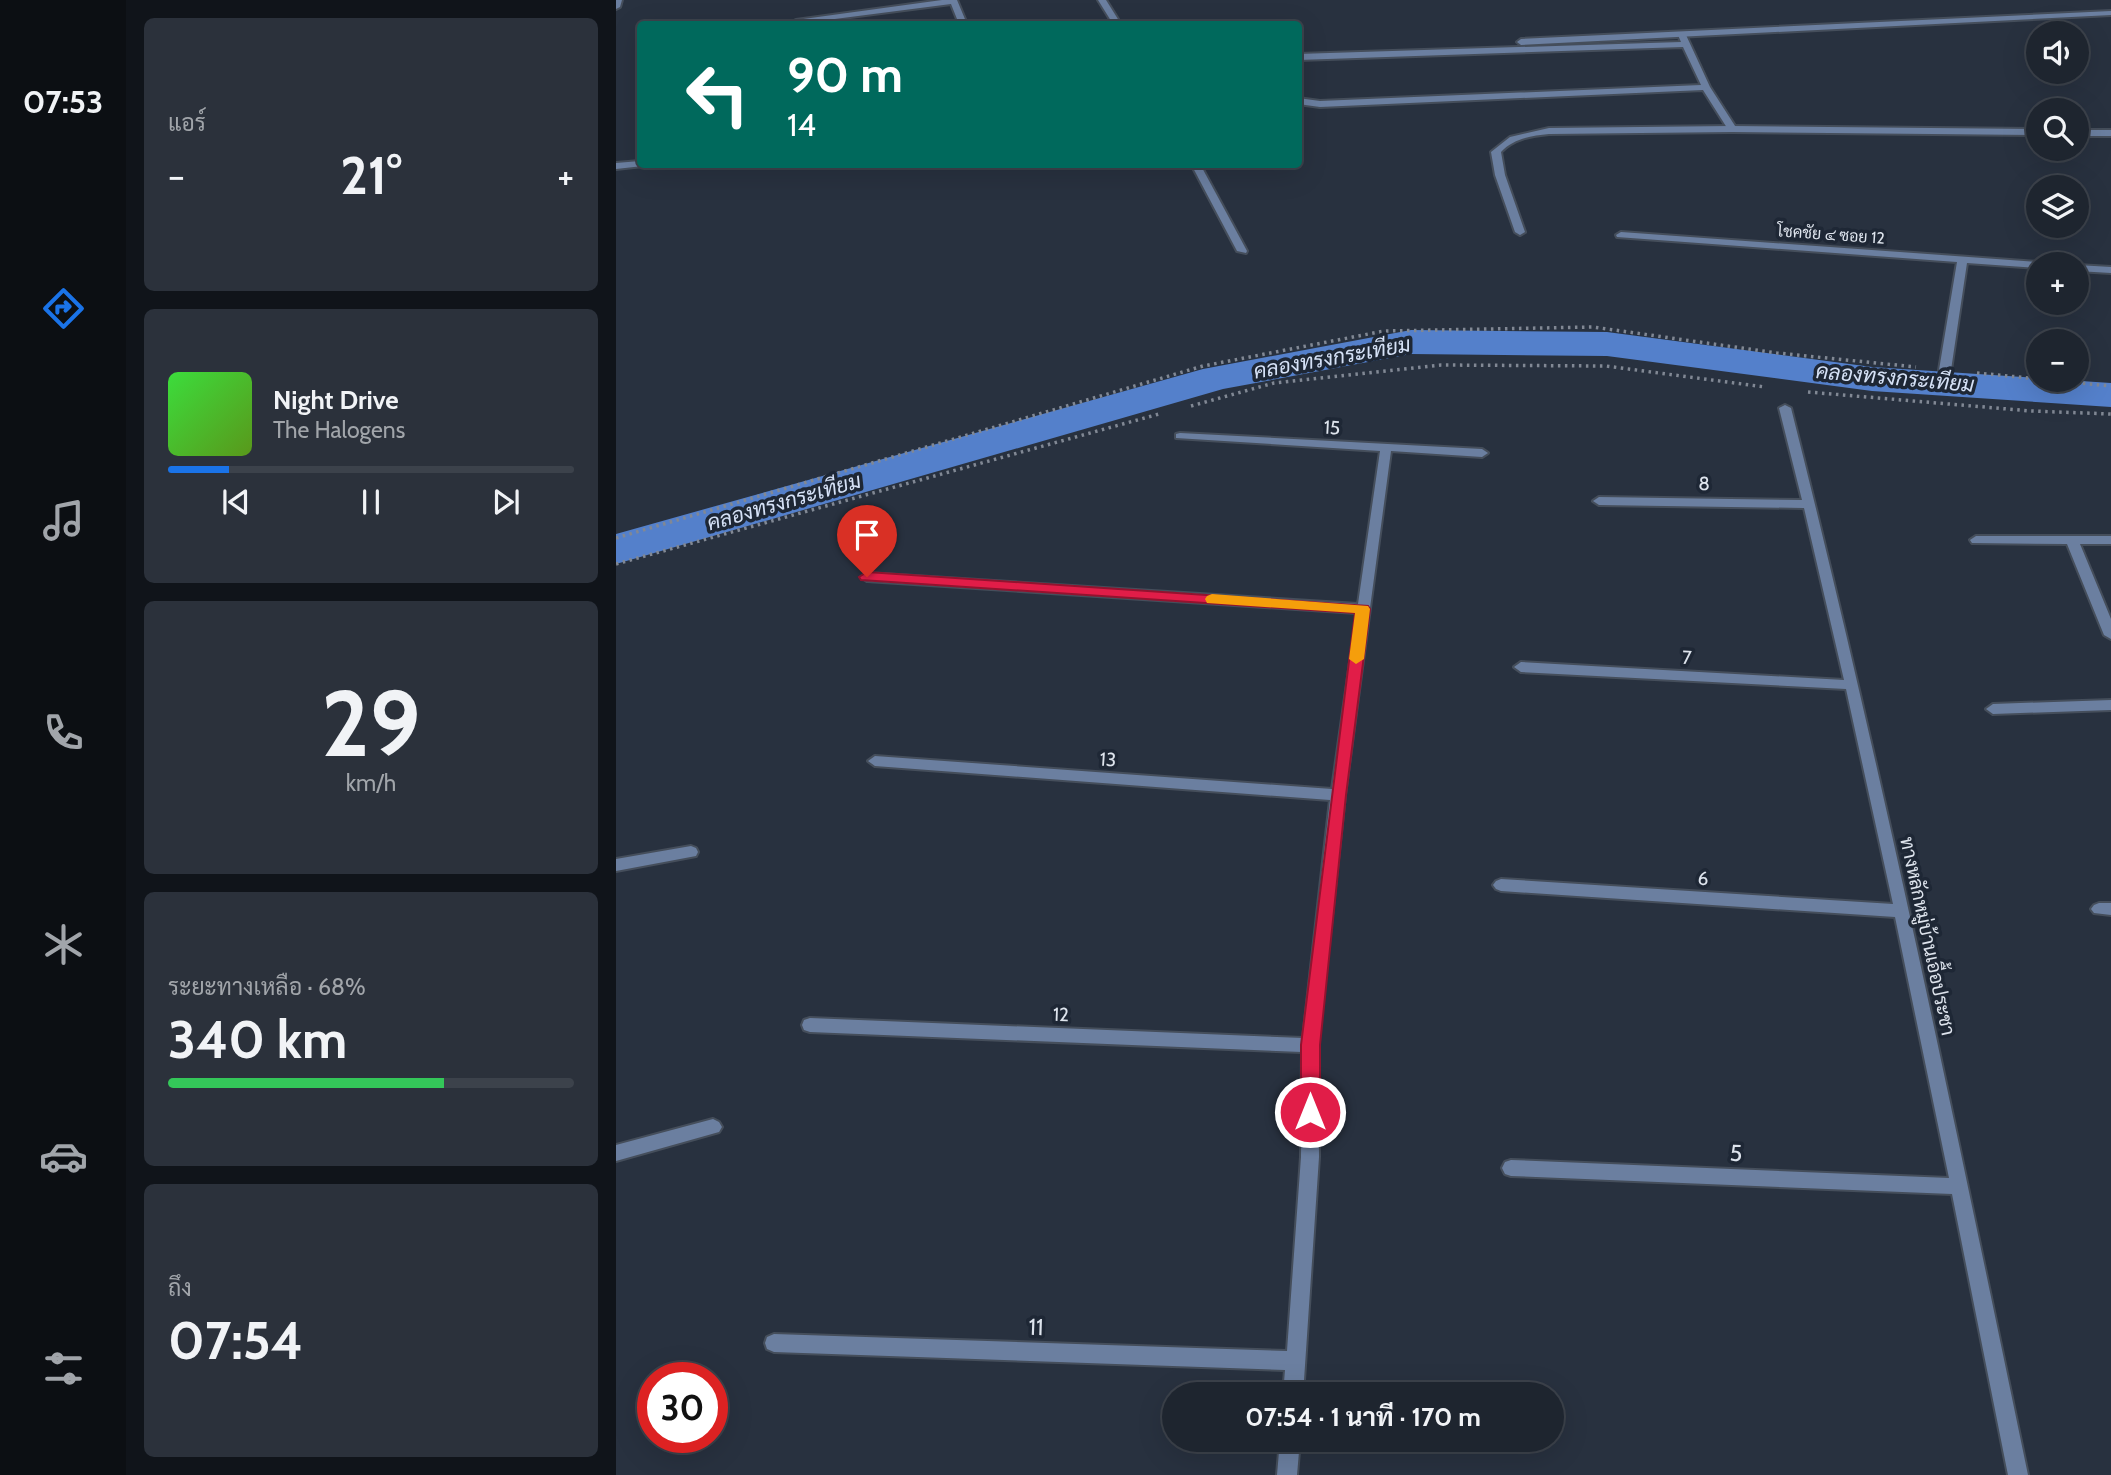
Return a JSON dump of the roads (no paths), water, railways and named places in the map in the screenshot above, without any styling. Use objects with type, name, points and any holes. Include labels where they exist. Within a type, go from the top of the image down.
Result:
[{"type":"street","points":[[616,7],[618,0]]},
{"type":"street","points":[[1102,0],[1114,21]]},
{"type":"street","points":[[803,21],[953,1],[962,21]]},
{"type":"street","points":[[1521,42],[2111,13]]},
{"type":"street","points":[[1682,34],[1706,87],[1732,129]]},
{"type":"street","points":[[1302,57],[1685,44]]},
{"type":"street","points":[[1302,102],[1320,104],[1706,87]]},
{"type":"street","points":[[1520,232],[1500,175],[1496,152],[1504,142],[1522,135],[1549,131],[1732,129],[2026,132]]},
{"type":"street","points":[[2089,133],[2111,133]]},
{"type":"street","points":[[616,166],[637,164]]},
{"type":"street","points":[[1197,168],[1242,251]]},
{"type":"street","name":"โชคชัย ๔ ซอย 12","points":[[1620,235],[2026,264]]},
{"type":"street","points":[[1945,370],[1963,259]]},
{"type":"street","points":[[2089,269],[2111,270]]},
{"type":"street","name":"ทางหลักหมู่บ้านเอื้อประชา","points":[[1785,408],[1901,911],[2018,1475]]},
{"type":"street","name":"15","points":[[1180,436],[1482,453]]},
{"type":"street","points":[[1294,1382],[1310,1157],[1310,1045],[1338,795],[1386,448]]},
{"type":"street","name":"8","points":[[1599,501],[1809,504]]},
{"type":"street","points":[[1976,540],[2111,540]]},
{"type":"street","points":[[2072,540],[2111,635]]},
{"type":"street","points":[[867,577],[1363,609]]},
{"type":"street","name":"7","points":[[1521,667],[1851,685]]},
{"type":"street","points":[[1993,709],[2111,705]]},
{"type":"street","name":"13","points":[[875,761],[1338,795]]},
{"type":"street","points":[[616,865],[691,852]]},
{"type":"street","name":"6","points":[[1501,884],[1901,911]]},
{"type":"street","name":"12","points":[[810,1025],[1310,1045]]},
{"type":"street","points":[[616,1153],[713,1127]]},
{"type":"street","name":"5","points":[[1511,1168],[1959,1186]]},
{"type":"street","name":"11","points":[[774,1343],[1296,1361]]},
{"type":"street","points":[[1287,1475],[1289,1452]]},
{"type":"waterway","name":"คลองทรงกระเทียม","points":[[616,549],[1217,378],[1411,342],[1607,344],[1872,379],[2111,395]]}]
